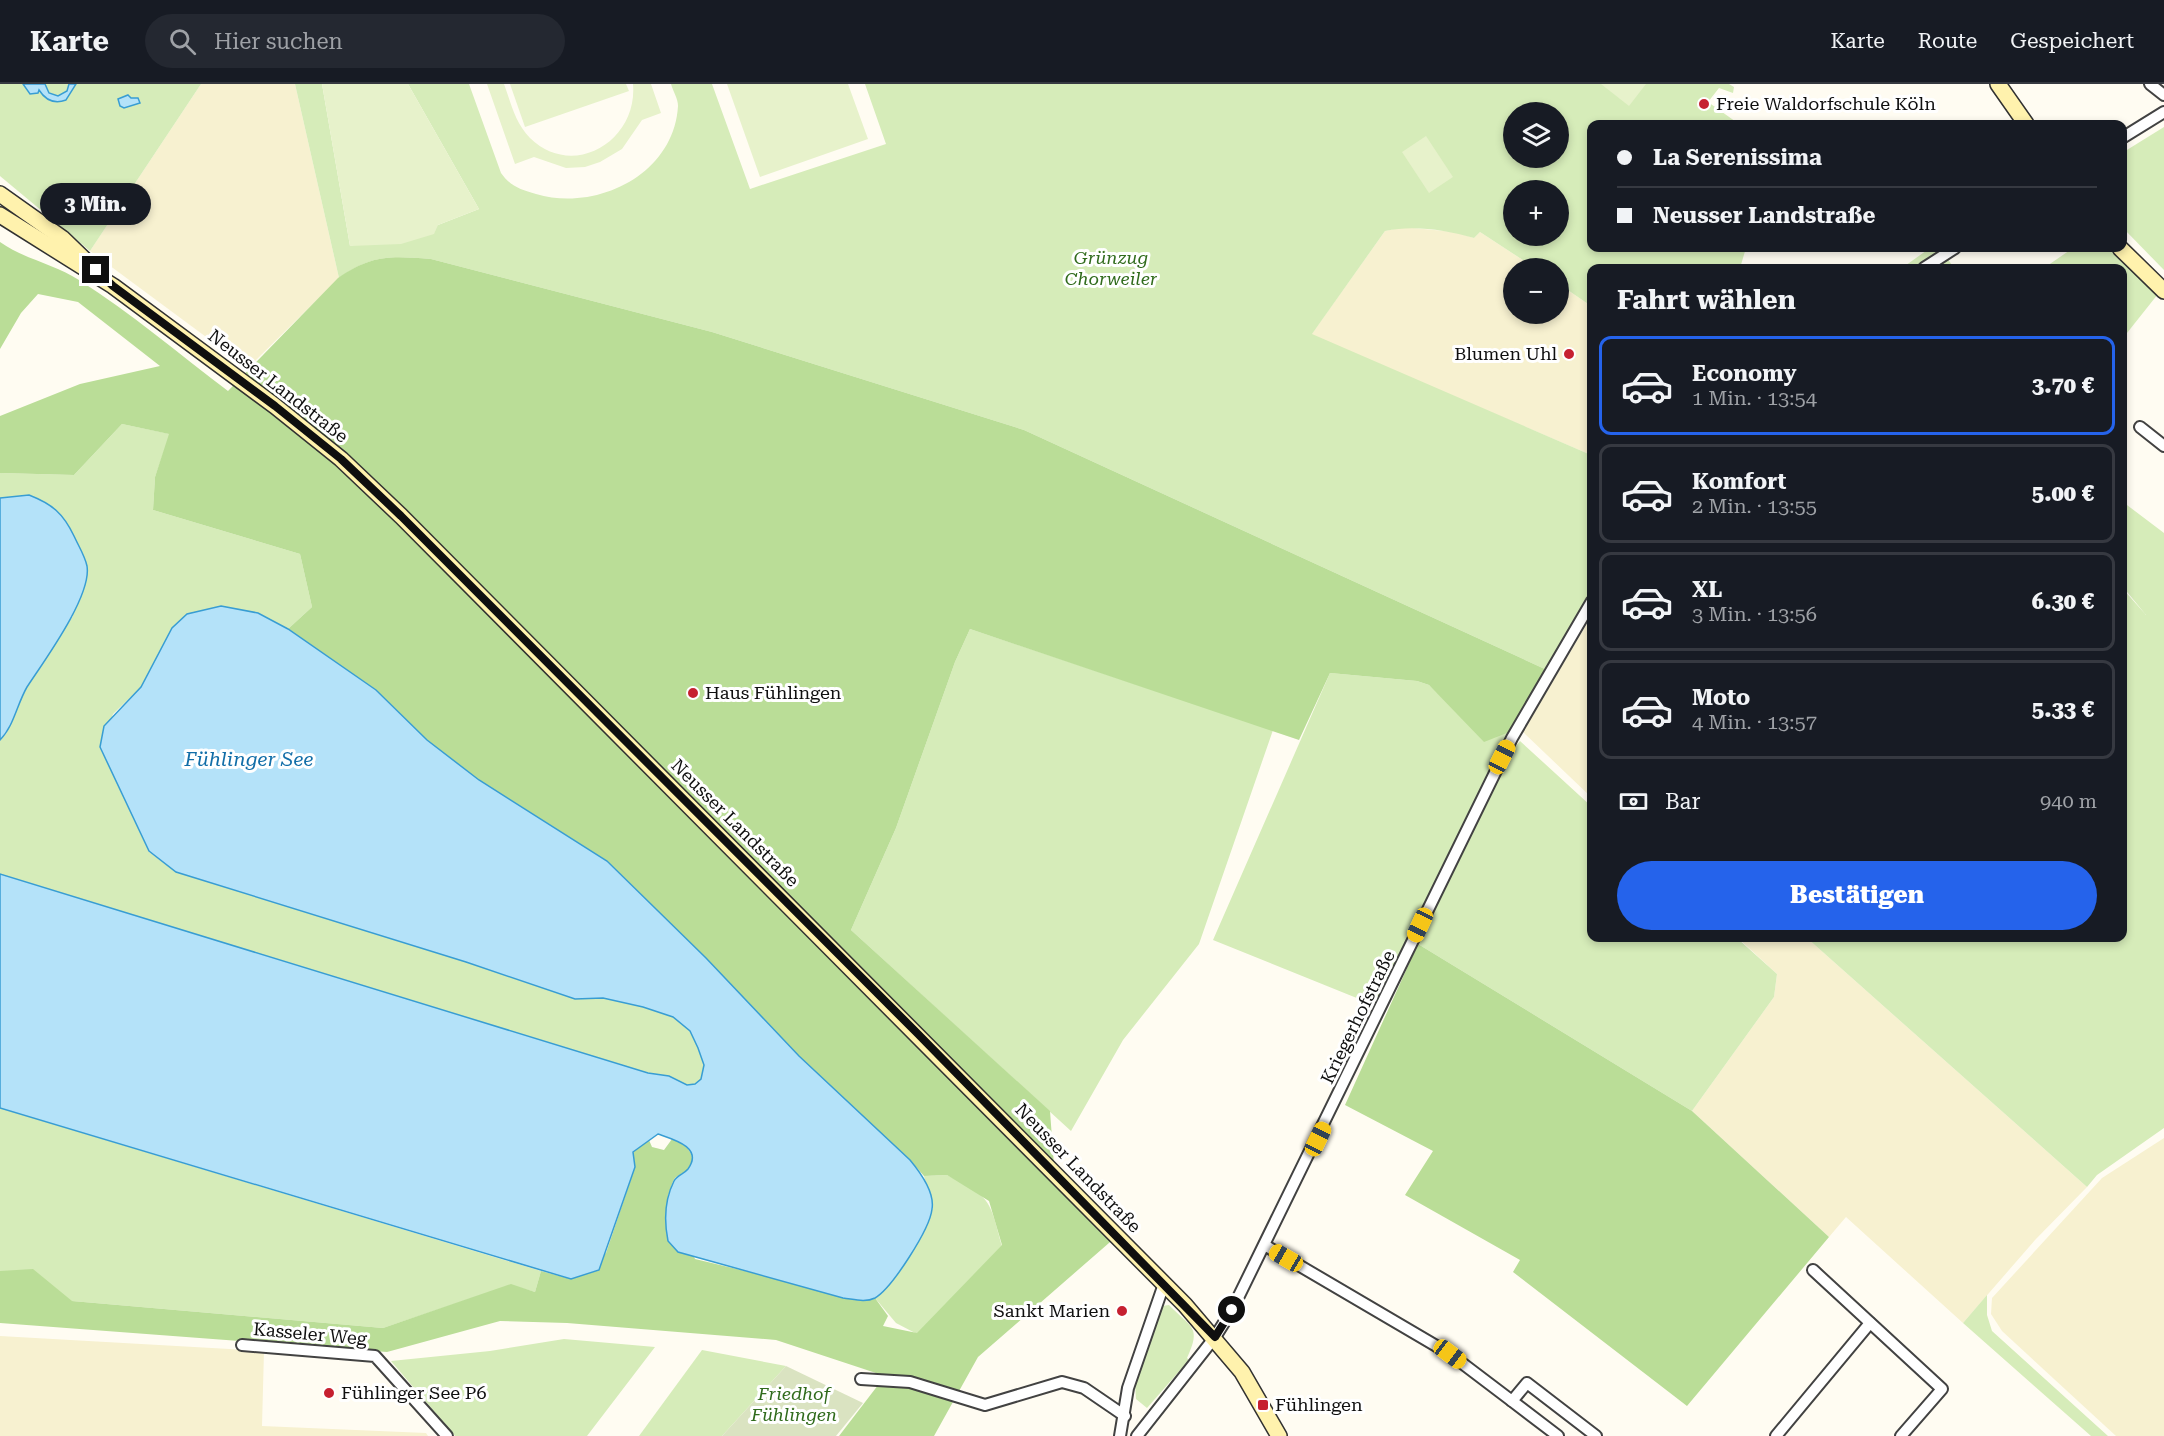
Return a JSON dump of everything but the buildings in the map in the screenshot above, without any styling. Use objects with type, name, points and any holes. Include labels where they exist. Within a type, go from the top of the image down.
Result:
[{"type":"main road","points":[[1998,84],[2023,120]]},
{"type":"main road","name":"Neusser Landstraße","points":[[0,194],[62,238],[113,286]]},
{"type":"main road","name":"Neusser Landstraße","points":[[0,215],[113,286],[316,439],[401,516],[1215,1337],[1242,1372],[1279,1436]]},
{"type":"main road","points":[[2124,252],[2164,291]]},
{"type":"street","points":[[2150,84],[2164,95]]},
{"type":"street","points":[[2127,135],[2164,112]]},
{"type":"street","points":[[1930,264],[1949,252]]},
{"type":"street","points":[[2140,427],[2164,446]]},
{"type":"street","name":"Kriegerhofstraße","points":[[1137,1436],[1215,1337],[1266,1246],[1512,738],[1587,610]]},
{"type":"street","points":[[1266,1246],[1450,1354],[1558,1436]]},
{"type":"street","points":[[1813,1270],[1942,1389],[1901,1436]]},
{"type":"street","points":[[1120,1436],[1128,1388],[1164,1284]]},
{"type":"street","points":[[1776,1436],[1870,1323]]},
{"type":"street","name":"Kasseler Weg","points":[[242,1346],[375,1356],[447,1436]]},
{"type":"street","points":[[861,1379],[910,1382],[985,1406],[1062,1382],[1075,1384],[1125,1416]]},
{"type":"street","points":[[1512,1401],[1527,1383],[1596,1436]]},
{"type":"shaded area","points":[[201,84],[295,84],[339,278],[248,368],[90,251]]},
{"type":"shaded area","points":[[1403,227],[1455,232],[1474,238],[1480,232],[1520,258],[1503,258],[1503,324],[1569,324],[1569,291],[1587,303],[1587,453],[1311,335],[1385,231]]},
{"type":"shaded area","points":[[1587,624],[1587,793],[1523,732]]},
{"type":"shaded area","points":[[1742,942],[1811,942],[2087,1187],[2035,1240],[1963,1323],[1846,1217],[1829,1237],[1692,1111],[1774,997],[1777,974]]},
{"type":"shaded area","points":[[2164,1138],[2164,1436],[2116,1436],[2002,1331],[1991,1314],[1992,1298],[2102,1178]]},
{"type":"shaded area","points":[[0,1336],[264,1351],[262,1426],[426,1433],[428,1436],[0,1436]]},
{"type":"green space","points":[[0,84],[201,84],[90,251],[0,176]]},
{"type":"green space","name":"Grünzug Chorweiler","points":[[295,84],[322,84],[350,246],[438,225],[479,209],[408,84],[469,84],[504,177],[525,191],[559,198],[583,198],[606,192],[628,183],[647,169],[663,151],[673,130],[678,106],[671,84],[712,84],[750,189],[886,144],[865,84],[1729,84],[1734,87],[1733,93],[1719,88],[1708,102],[1733,120],[1587,120],[1587,252],[1745,252],[1741,264],[1587,264],[1587,303],[1569,291],[1569,258],[1520,258],[1480,232],[1474,238],[1429,229],[1396,229],[1385,231],[1312,334],[1587,453],[1587,603],[1547,670],[1024,430],[712,332],[431,259],[393,257],[362,264],[339,278]]},
{"type":"green space","points":[[322,84],[408,84],[479,209],[438,225],[434,234],[401,244],[350,246]]},
{"type":"green space","points":[[487,84],[504,84],[514,112],[530,138],[547,150],[565,155],[583,154],[600,148],[614,137],[625,122],[632,104],[633,84],[651,84],[661,113],[642,120],[622,149],[600,162],[585,167],[566,168],[534,157],[515,164]]},
{"type":"green space","points":[[510,84],[626,84],[629,91],[525,127]]},
{"type":"green space","points":[[727,84],[848,84],[868,139],[760,177]]},
{"type":"green space","points":[[1601,84],[1646,84],[1629,106]]},
{"type":"green space","points":[[2164,127],[2164,270],[2127,232],[2127,150]]},
{"type":"green space","points":[[1426,136],[1453,177],[1429,193],[1402,152]]},
{"type":"green space","points":[[0,242],[79,280],[136,320],[228,391],[338,278],[362,264],[383,258],[431,259],[712,332],[1024,430],[1547,670],[1512,731],[1484,742],[1429,685],[1417,681],[1330,673],[1299,740],[970,629],[955,662],[896,828],[851,930],[1050,1111],[1055,1179],[1117,1236],[978,1357],[934,1436],[839,1436],[885,1376],[776,1340],[567,1323],[500,1321],[387,1352],[0,1323],[0,1271],[33,1269],[72,1301],[383,1328],[511,1284],[535,1292],[541,1271],[571,1279],[606,1253],[635,1167],[633,1152],[649,1140],[652,1147],[664,1150],[672,1139],[686,1147],[691,1155],[691,1165],[675,1178],[668,1196],[695,1259],[820,1289],[843,1298],[863,1300],[875,1298],[888,1316],[883,1326],[917,1333],[1002,1245],[989,1201],[947,1175],[924,1176],[910,1160],[799,1056],[706,958],[607,861],[479,780],[427,740],[376,690],[288,629],[312,607],[300,554],[153,510],[155,477],[169,434],[122,424],[74,475],[0,473],[0,416],[80,384],[160,366],[78,302],[38,294],[21,313],[0,349]]},
{"type":"green space","points":[[1924,252],[1943,252],[1951,264],[1908,264]]},
{"type":"green space","points":[[2067,252],[2117,252],[2158,294],[2127,333],[2127,264],[2050,264]]},
{"type":"green space","points":[[122,424],[170,434],[155,477],[153,510],[300,554],[312,607],[288,629],[258,613],[172,628],[141,687],[113,714],[100,747],[149,852],[176,872],[466,962],[575,999],[603,998],[673,1017],[690,1031],[698,1048],[704,1065],[701,1079],[695,1084],[687,1085],[669,1076],[648,1073],[0,874],[0,740],[6,734],[24,691],[73,616],[0,498],[0,473],[74,475]]},
{"type":"green space","points":[[2127,505],[2164,533],[2164,1128],[2097,1175],[2087,1187],[1811,942],[2127,942],[2127,594],[2146,615],[2127,592]]},
{"type":"green space","points":[[970,629],[1273,730],[1199,944],[1123,1040],[1071,1131],[851,930],[896,828],[955,662]]},
{"type":"green space","points":[[1330,673],[1417,681],[1429,685],[1449,704],[1512,731],[1379,1007],[1213,940]]},
{"type":"green space","points":[[1520,741],[1587,802],[1587,942],[1741,942],[1777,974],[1774,997],[1692,1111],[1418,944],[1509,755]]},
{"type":"green space","points":[[1418,944],[1692,1111],[1829,1237],[1687,1406],[1513,1272],[1520,1260],[1405,1195],[1433,1151],[1345,1105]]},
{"type":"green space","points":[[0,1108],[541,1271],[535,1292],[511,1285],[383,1328],[72,1301],[0,1301]]},
{"type":"green space","points":[[947,1175],[973,1189],[987,1202],[1002,1246],[917,1334],[896,1323],[875,1298],[891,1281],[933,1208],[924,1176]]},
{"type":"green space","points":[[1987,1295],[1987,1315],[1992,1331],[2108,1436],[2091,1436],[1963,1323]]},
{"type":"green space","points":[[1169,1305],[1192,1328],[1194,1339],[1187,1358],[1189,1360],[1147,1408],[1136,1399],[1135,1384],[1162,1306]]},
{"type":"green space","points":[[564,1339],[655,1347],[587,1436],[455,1436],[391,1361],[490,1351]]},
{"type":"green space","points":[[702,1350],[786,1366],[722,1436],[639,1436]]},
{"type":"green space","name":"Friedhof Fühlingen","points":[[786,1366],[863,1403],[836,1436],[722,1436]]},
{"type":"water","points":[[23,84],[45,84],[49,93],[58,96],[67,91],[69,84],[76,84],[66,100],[58,102],[51,101],[39,90],[38,93],[30,94]]},
{"type":"water","points":[[128,95],[131,98],[138,98],[140,103],[124,108],[120,106],[118,99]]},
{"type":"water","points":[[29,495],[50,506],[66,521],[85,558],[87,579],[75,611],[27,687],[9,728],[0,740],[0,498]]},
{"type":"water","name":"Fühlinger See","points":[[221,606],[258,613],[288,629],[376,690],[427,740],[479,780],[607,861],[706,958],[799,1056],[910,1160],[929,1189],[932,1209],[918,1243],[900,1271],[882,1292],[875,1298],[867,1300],[843,1298],[678,1252],[668,1241],[667,1203],[674,1181],[688,1169],[692,1155],[684,1145],[658,1134],[633,1152],[635,1167],[599,1270],[571,1279],[0,1108],[0,874],[648,1073],[669,1076],[687,1085],[695,1084],[701,1079],[704,1065],[698,1048],[690,1031],[673,1017],[603,998],[575,999],[466,962],[176,872],[149,851],[100,747],[104,726],[141,687],[172,628],[187,614]]},
{"type":"place","name":"Freie Waldorfschule Köln","points":[[1704,104]]},
{"type":"place","name":"Blumen Uhl","points":[[1569,354]]},
{"type":"place","name":"Haus Fühlingen","points":[[693,693]]},
{"type":"place","name":"Sankt Marien","points":[[1122,1311]]},
{"type":"place","name":"Fühlinger See P6","points":[[329,1393]]},
{"type":"place","name":"Fühlingen","points":[[1263,1405]]},
{"type":"route","points":[[96,270],[113,286],[275,406],[341,459],[401,516],[1040,1156],[1215,1337],[1232,1310]]}]
